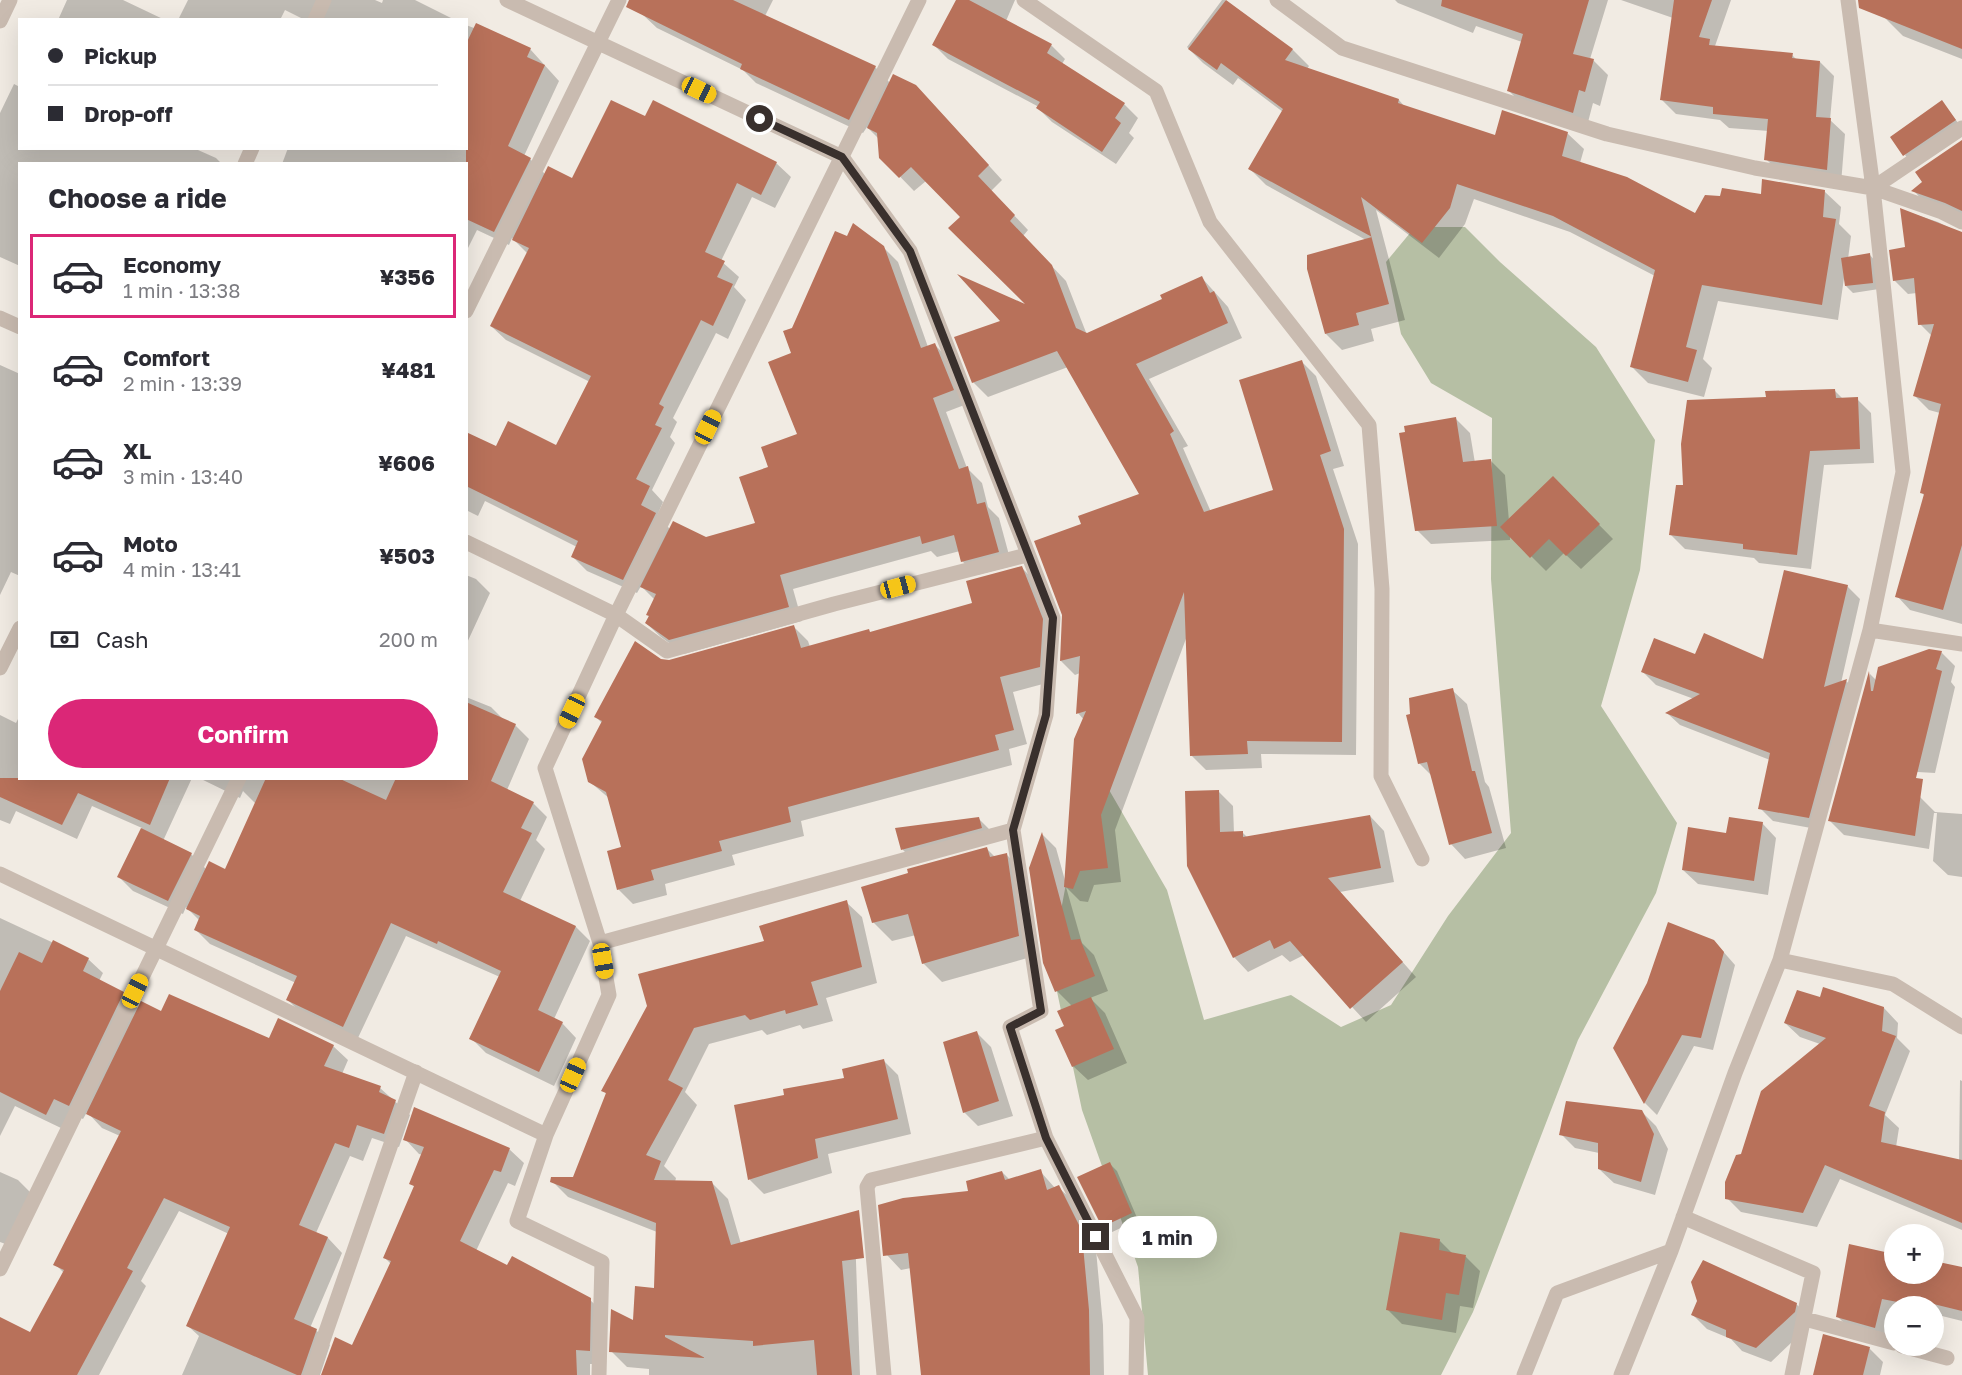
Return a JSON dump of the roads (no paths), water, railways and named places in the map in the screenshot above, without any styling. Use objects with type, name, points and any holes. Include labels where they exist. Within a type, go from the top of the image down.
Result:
[{"type":"street","points":[[0,21],[10,0]]},
{"type":"street","points":[[316,18],[324,0]]},
{"type":"street","points":[[507,0],[842,157],[910,251],[1053,618],[1046,715],[1013,830],[1041,1011],[1010,1027],[1046,1138],[1137,1318],[1136,1375]]},
{"type":"street","points":[[468,307],[619,0]]},
{"type":"street","points":[[599,1375],[602,1262],[517,1221],[546,1135],[609,995],[600,943],[545,768],[616,615],[919,0]]},
{"type":"street","points":[[1024,0],[1156,91],[1210,222],[1369,425],[1382,589],[1381,776],[1422,859]]},
{"type":"street","points":[[1277,0],[1342,48],[1607,134],[1755,168],[1872,188],[1942,212],[1962,222]]},
{"type":"street","points":[[1621,1375],[1671,1251],[1735,1073],[1780,960],[1870,630],[1903,472],[1872,188],[1848,0]]},
{"type":"street","points":[[1872,188],[1962,128]]},
{"type":"street","points":[[0,318],[18,326]]},
{"type":"street","points":[[468,543],[616,615],[666,651],[834,604],[1027,555]]},
{"type":"street","points":[[1870,630],[1962,644]]},
{"type":"street","points":[[0,668],[18,632]]},
{"type":"street","points":[[0,1269],[238,780]]},
{"type":"street","points":[[600,943],[1013,830]]},
{"type":"street","points":[[0,874],[546,1135]]},
{"type":"street","points":[[1780,960],[1893,984],[1962,1027]]},
{"type":"street","points":[[311,1375],[416,1072]]},
{"type":"street","points":[[884,1375],[867,1187],[871,1180],[1046,1138]]},
{"type":"street","points":[[1683,1217],[1813,1273],[1792,1375]]},
{"type":"street","points":[[1524,1375],[1557,1293],[1671,1251]]},
{"type":"street","points":[[1805,1319],[1884,1340]]},
{"type":"street","points":[[1940,1356],[1947,1358]]}]
